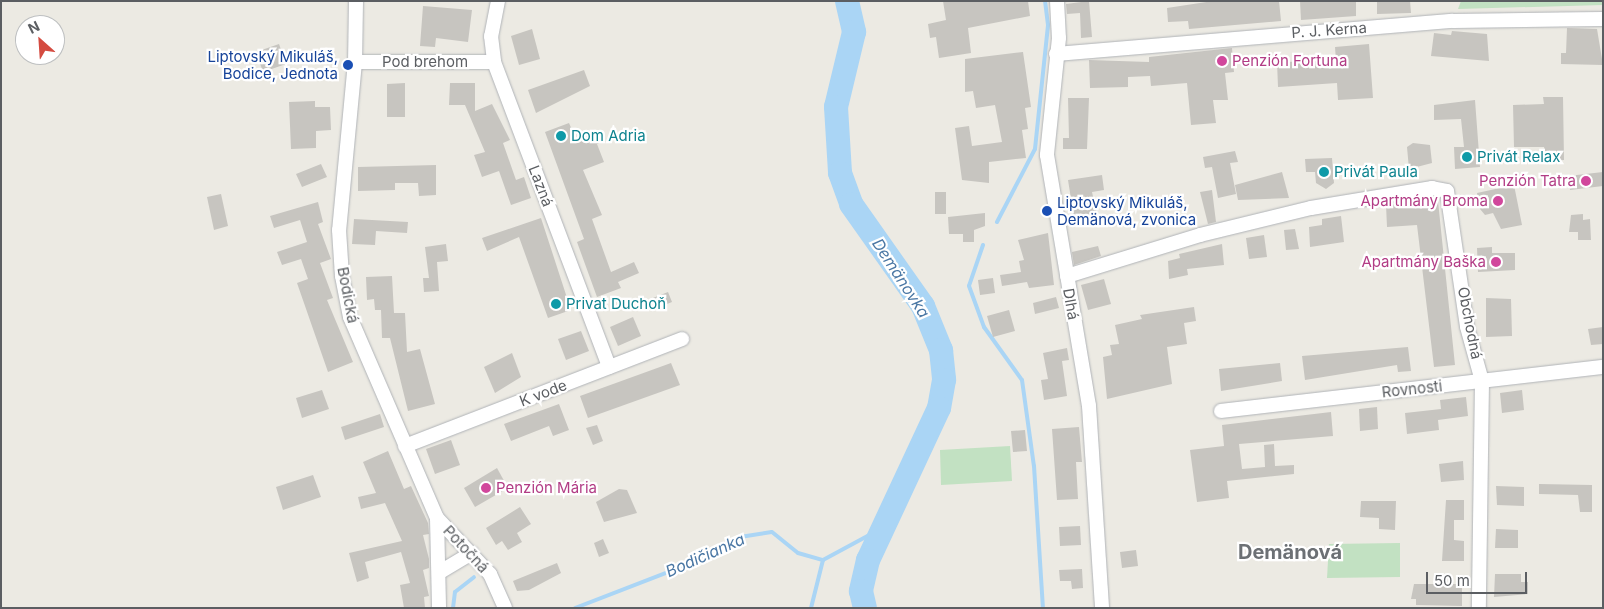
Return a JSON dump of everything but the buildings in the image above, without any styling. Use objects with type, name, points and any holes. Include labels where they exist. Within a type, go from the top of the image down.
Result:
[{"type":"street","name":"Bodická","points":[[356,1],[355,62],[339,230],[342,276],[350,317],[437,518],[440,572],[438,608]]},
{"type":"street","name":"Lazná","points":[[498,1],[491,36],[494,62],[609,367]]},
{"type":"street","name":"Dlhá","points":[[1057,1],[1056,54],[1047,155],[1090,422],[1102,608]]},
{"type":"street","name":"P. J. Kerna","points":[[1056,54],[1453,21],[1603,19]]},
{"type":"street","name":"Pod brehom","points":[[355,62],[494,62]]},
{"type":"street","name":"Obchodná","points":[[1066,276],[1200,235],[1311,208],[1444,189],[1452,199],[1468,327],[1482,381],[1480,608]]},
{"type":"street","name":"K vode","points":[[405,446],[682,339]]},
{"type":"street","name":"Rovnosti","points":[[1221,410],[1603,367]]},
{"type":"street","name":"Potočná","points":[[437,518],[490,574],[505,608]]},
{"type":"street","points":[[440,572],[472,553]]},
{"type":"green space","points":[[1461,1],[1603,1],[1603,5],[1458,9]]},
{"type":"green space","points":[[1010,446],[1012,481],[941,485],[940,450]]},
{"type":"green space","points":[[1400,543],[1400,577],[1327,578],[1329,544]]},
{"type":"waterway","name":"Demänovka","points":[[847,1],[854,32],[836,107],[840,173],[851,204],[923,306],[941,350],[944,380],[939,408],[868,560],[861,591],[865,608]]},
{"type":"waterway","points":[[997,222],[1035,149],[1048,25],[1045,1]]},
{"type":"waterway","points":[[983,245],[969,286],[984,327],[1022,380],[1034,466],[1043,608]]},
{"type":"waterway","name":"Bodičianka","points":[[575,608],[684,566],[740,537],[772,532],[798,553],[823,560],[884,527]]},
{"type":"waterway","points":[[811,608],[823,560]]},
{"type":"waterway","name":"Bodičianka","points":[[453,608],[455,592],[474,577]]},
{"type":"place","name":"Penzión Fortuna","points":[[1222,61]]},
{"type":"place","name":"Liptovský Mikuláš, Bodice, Jednota","points":[[348,65]]},
{"type":"place","name":"Dom Adria","points":[[561,136]]},
{"type":"place","name":"Privát Relax","points":[[1467,157]]},
{"type":"place","name":"Privát Paula","points":[[1324,172]]},
{"type":"place","name":"Penzión Tatra","points":[[1586,181]]},
{"type":"place","name":"Apartmány Broma","points":[[1498,201]]},
{"type":"place","name":"Liptovský Mikuláš, Demänová, zvonica","points":[[1047,211]]},
{"type":"place","name":"Apartmány Baška","points":[[1496,262]]},
{"type":"place","name":"Privat Duchoň","points":[[556,304]]},
{"type":"place","name":"Penzión Mária","points":[[486,488]]},
{"type":"district","name":"Demänová","points":[[1290,552]]}]
